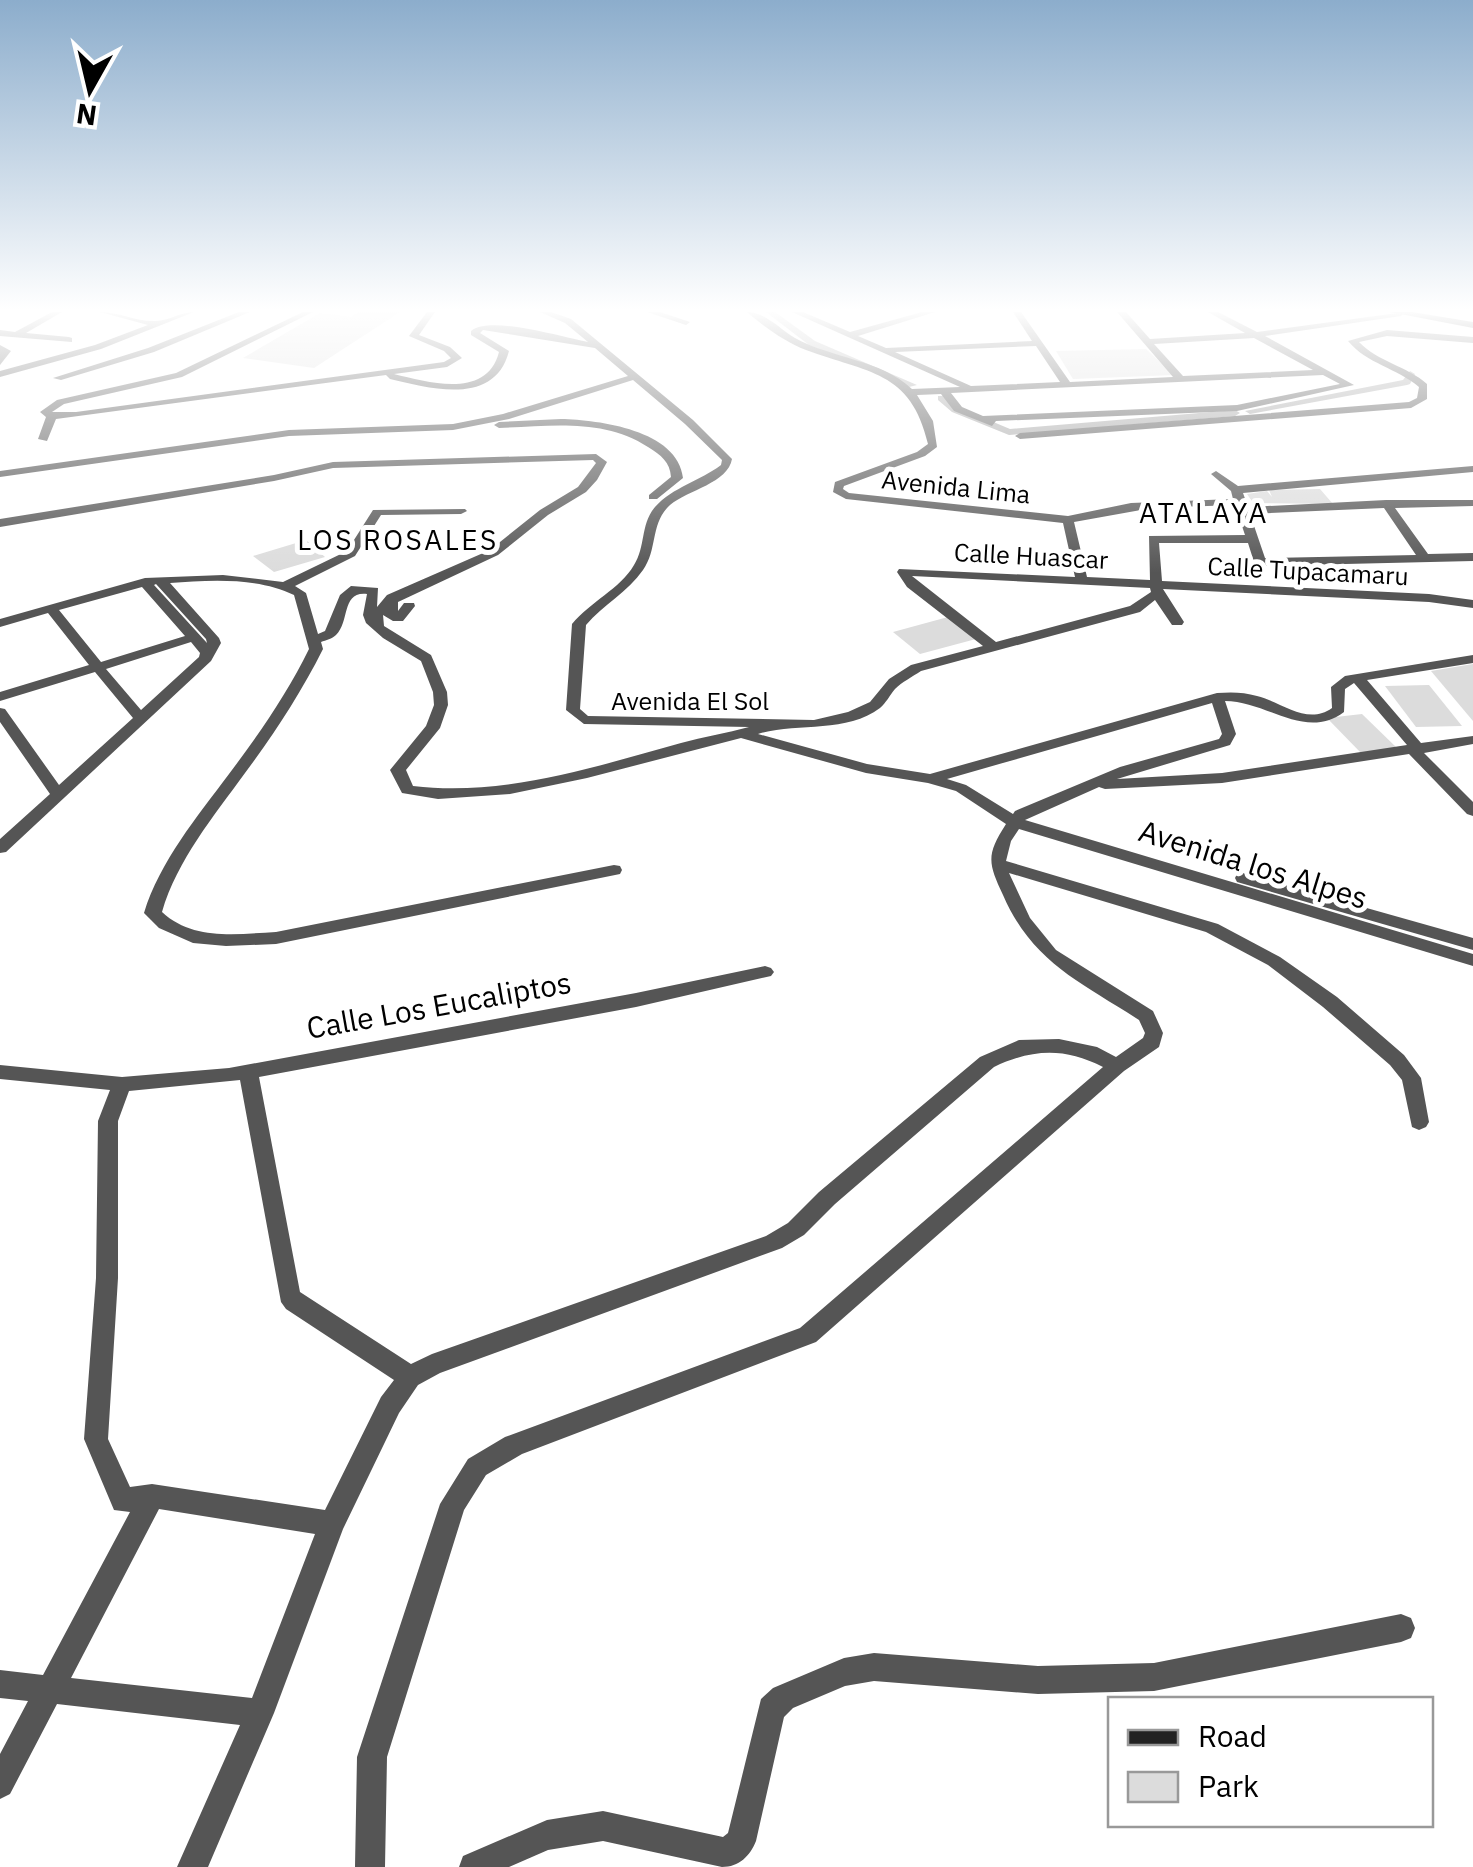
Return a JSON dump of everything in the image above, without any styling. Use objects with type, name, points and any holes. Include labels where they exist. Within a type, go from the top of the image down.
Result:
[{"type":"street","points":[[74,399],[45,412],[52,416],[184,399]]},
{"type":"street","points":[[452,427],[505,418],[564,399]]},
{"type":"street","name":"Avenida El Sol","points":[[661,399],[726,459],[726,466],[666,503],[646,528],[646,552],[639,569],[580,624],[574,714],[584,720],[814,724],[854,716],[875,705],[894,682],[916,668],[1135,609],[1156,589]]},
{"type":"street","name":"Avenida Lima","points":[[918,399],[931,425],[933,445],[921,454],[844,481],[837,487],[840,494],[866,500],[1068,520],[1096,511],[1156,504],[1239,501],[1338,509],[1386,502],[1473,502]]},
{"type":"street","points":[[951,399],[958,409],[1001,427]]},
{"type":"street","points":[[1227,399],[1252,418]]},
{"type":"street","points":[[981,419],[1237,408],[1285,399]]},
{"type":"street","points":[[1020,436],[1411,405],[1422,399]]},
{"type":"street","points":[[43,439],[52,416]]},
{"type":"street","points":[[0,474],[289,433],[572,422],[620,427],[644,437],[673,460],[677,478],[654,497]]},
{"type":"street","points":[[0,523],[333,465],[587,456],[602,462],[571,501],[554,507],[509,544],[483,560],[392,598],[377,614],[377,627]]},
{"type":"street","points":[[1239,501],[1344,478],[1473,468]]},
{"type":"street","points":[[1216,474],[1239,501],[1260,562],[1473,558]]},
{"type":"street","points":[[1344,478],[1368,504]]},
{"type":"street","points":[[1386,502],[1424,558]]},
{"type":"street","points":[[287,586],[351,554],[377,512],[462,511]]},
{"type":"street","points":[[1068,520],[1082,580]]},
{"type":"street","points":[[1177,622],[1156,589],[1152,541],[1253,539]]},
{"type":"street","name":"Calle Huascar","points":[[994,647],[911,584],[903,572],[1082,580],[1156,589]]},
{"type":"street","points":[[0,623],[153,581],[224,580],[287,586],[300,593],[316,649],[299,687],[160,884],[153,913],[164,926],[185,935],[224,940],[276,938],[614,870]]},
{"type":"street","points":[[153,581],[192,638],[207,652]]},
{"type":"street","points":[[0,848],[206,658],[214,642],[212,638],[153,581]]},
{"type":"street","points":[[315,640],[332,634],[346,595],[355,589],[374,591],[369,615],[377,627],[428,658],[443,694],[442,709],[429,734],[398,770],[407,790],[456,794],[597,773],[696,744],[746,735],[773,724]]},
{"type":"street","name":"Calle Tupacamaru","points":[[1156,589],[1429,598],[1473,604]]},
{"type":"street","points":[[392,598],[391,614],[398,618],[409,606]]},
{"type":"street","points":[[52,609],[133,712],[142,716]]},
{"type":"street","points":[[0,697],[192,638]]},
{"type":"street","points":[[930,778],[1217,697],[1247,697],[1294,717],[1317,719],[1334,714],[1338,709],[1338,688],[1358,676],[1473,659]]},
{"type":"street","points":[[1358,676],[1417,751],[1473,811]]},
{"type":"street","points":[[370,1867],[372,1757],[454,1504],[477,1467],[514,1445],[808,1335],[1117,1066],[1152,1042],[1152,1024],[1137,1008],[1050,954],[1022,920],[997,864],[1002,841],[1018,819],[1126,770],[1225,742],[1229,734],[1217,697]]},
{"type":"street","points":[[0,712],[60,796]]},
{"type":"street","points":[[746,735],[866,768],[930,778],[961,788],[1018,819]]},
{"type":"street","points":[[1094,785],[1222,778],[1473,740]]},
{"type":"street","name":"Avenida los Alpes","points":[[1018,819],[1473,944]]},
{"type":"street","name":"Avenida los Alpes","points":[[1018,819],[1473,960]]},
{"type":"street","points":[[997,864],[1212,928],[1274,961],[1330,1002],[1397,1060],[1411,1078],[1419,1122]]},
{"type":"street","name":"Calle Los Eucaliptos","points":[[0,1072],[122,1084],[248,1072],[765,972]]},
{"type":"street","points":[[192,1867],[260,1713],[332,1524],[390,1405],[410,1377],[432,1365],[774,1242],[796,1228],[986,1062],[1020,1047],[1075,1049],[1117,1066]]},
{"type":"street","points":[[248,1072],[290,1295],[294,1302],[410,1377]]},
{"type":"street","points":[[122,1084],[108,1121],[107,1278],[96,1440],[123,1501],[152,1496],[332,1524]]},
{"type":"street","points":[[0,1784],[46,1690],[152,1496]]},
{"type":"street","points":[[474,1867],[547,1835],[602,1826],[728,1853],[741,1841],[771,1709],[782,1698],[844,1672],[874,1667],[1038,1680],[1154,1678],[1401,1628]]},
{"type":"street","points":[[0,1684],[260,1713]]},
{"type":"green space","points":[[1320,489],[1333,504],[1253,503],[1247,494],[1267,491],[1272,497],[1269,490]]},
{"type":"green space","points":[[306,540],[325,557],[274,572],[253,556]]},
{"type":"green space","points":[[948,617],[976,639],[920,654],[893,632]]},
{"type":"green space","points":[[1473,664],[1473,721],[1431,671]]},
{"type":"green space","points":[[1429,685],[1462,726],[1416,727],[1385,686]]},
{"type":"green space","points":[[1362,714],[1398,749],[1362,754],[1327,718]]},
{"type":"waterway","points":[[943,399],[956,410],[1009,432],[1235,413]]},
{"type":"waterway","points":[[1250,411],[1314,399]]},
{"type":"district","name":"ATALAYA","points":[[1204,513]]},
{"type":"district","name":"LOS ROSALES","points":[[398,540]]}]
